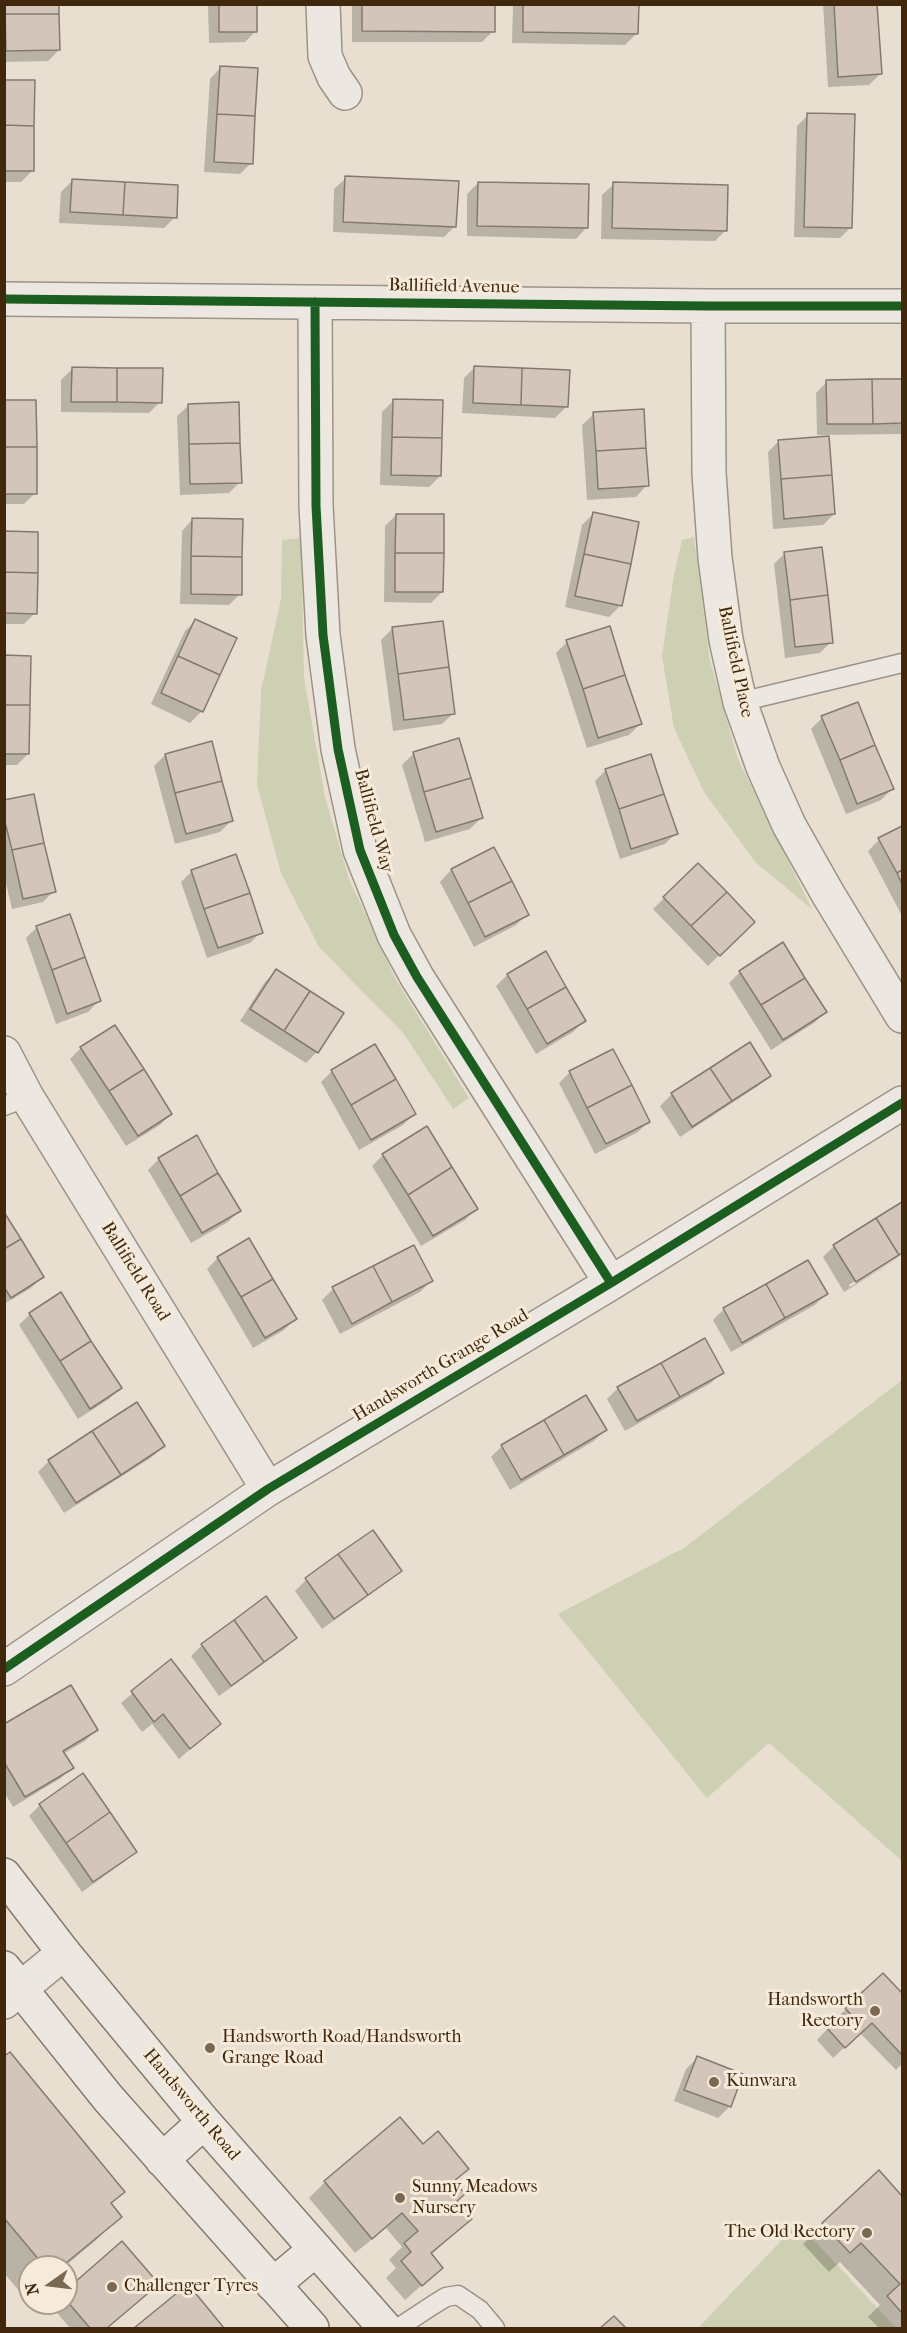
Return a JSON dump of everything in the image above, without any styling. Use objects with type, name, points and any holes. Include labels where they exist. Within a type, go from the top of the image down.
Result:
[{"type":"street","points":[[323,4],[325,56],[334,77],[345,93]]},
{"type":"street","name":"Ballifield Avenue","points":[[4,299],[903,306]]},
{"type":"street","name":"Ballifield Way","points":[[315,302],[316,506],[323,635],[338,749],[360,850],[394,935],[417,977],[611,1283]]},
{"type":"street","name":"Ballifield Place","points":[[708,306],[709,473],[715,558],[726,640],[740,702],[789,825],[828,894],[903,1016]]},
{"type":"street","name":"Ballifield Road","points":[[4,1053],[16,1101],[268,1489]]},
{"type":"street","name":"Handsworth Grange Road","points":[[4,1669],[268,1489],[611,1283],[903,1103]]},
{"type":"street","name":"Handsworth Road","points":[[4,1875],[64,1953],[204,2122],[385,2328]]},
{"type":"street","points":[[64,1953],[10,1986],[312,2328]]},
{"type":"street","points":[[162,2160],[204,2122]]},
{"type":"street","points":[[273,2285],[316,2249]]},
{"type":"lane","points":[[740,702],[903,663]]},
{"type":"lane","points":[[398,2328],[440,2301],[458,2295],[480,2310],[495,2328]]},
{"type":"green space","points":[[694,537],[710,661],[738,759],[812,909],[756,863],[704,792],[674,728],[662,656],[674,575],[682,540]]},
{"type":"green space","points":[[301,538],[304,678],[325,797],[349,879],[395,978],[469,1098],[453,1109],[404,1034],[319,947],[281,873],[257,785],[261,691],[281,599],[282,540]]},
{"type":"green space","points":[[902,1380],[902,1861],[769,1743],[707,1798],[558,1614],[684,1548]]},
{"type":"green space","points":[[798,2223],[896,2328],[698,2328]]},
{"type":"building","points":[[5,4],[59,4],[59,14],[5,14]]},
{"type":"building","points":[[219,4],[257,4],[257,32],[219,32]]},
{"type":"building","points":[[362,4],[495,4],[495,32],[362,31]]},
{"type":"building","points":[[523,4],[639,4],[638,34],[523,32]]},
{"type":"building","points":[[834,4],[877,4],[882,74],[838,77]]},
{"type":"building","points":[[5,14],[59,14],[60,50],[6,51]]},
{"type":"building","points":[[220,66],[258,68],[255,116],[217,114]]},
{"type":"building","points":[[4,80],[35,80],[34,126],[4,125]]},
{"type":"building","points":[[807,113],[855,114],[852,228],[804,227]]},
{"type":"building","points":[[217,114],[255,116],[253,164],[214,162]]},
{"type":"building","points":[[4,125],[34,126],[34,171],[4,171]]},
{"type":"building","points":[[345,176],[459,181],[456,227],[343,222]]},
{"type":"building","points":[[72,179],[125,182],[123,215],[70,212]]},
{"type":"building","points":[[125,182],[178,185],[177,218],[123,215]]},
{"type":"building","points":[[478,182],[589,184],[588,228],[477,226]]},
{"type":"building","points":[[613,182],[728,185],[727,231],[612,228]]},
{"type":"building","points":[[474,366],[522,368],[521,405],[473,403]]},
{"type":"building","points":[[72,367],[117,368],[117,402],[71,402]]},
{"type":"building","points":[[117,368],[163,368],[162,403],[117,402]]},
{"type":"building","points":[[522,368],[570,370],[568,407],[521,405]]},
{"type":"building","points":[[872,379],[873,424],[827,424],[826,380]]},
{"type":"building","points":[[872,379],[902,379],[902,423],[873,424]]},
{"type":"building","points":[[393,399],[443,400],[442,438],[392,437]]},
{"type":"building","points":[[4,400],[36,400],[37,447],[4,447]]},
{"type":"building","points":[[239,402],[240,443],[189,444],[188,404]]},
{"type":"building","points":[[644,409],[646,448],[596,451],[593,412]]},
{"type":"building","points":[[829,436],[832,475],[781,479],[778,440]]},
{"type":"building","points":[[392,437],[442,438],[441,476],[391,475]]},
{"type":"building","points":[[240,443],[242,483],[190,484],[189,444]]},
{"type":"building","points":[[4,447],[37,447],[37,494],[4,494]]},
{"type":"building","points":[[646,448],[649,486],[598,489],[596,451]]},
{"type":"building","points":[[832,475],[835,514],[784,519],[781,479]]},
{"type":"building","points":[[593,512],[639,522],[631,564],[584,554]]},
{"type":"building","points":[[396,514],[444,514],[444,553],[395,553]]},
{"type":"building","points":[[192,518],[243,519],[242,557],[191,556]]},
{"type":"building","points":[[4,531],[38,532],[38,573],[4,572]]},
{"type":"building","points":[[822,547],[828,595],[790,600],[784,552]]},
{"type":"building","points":[[395,553],[444,553],[443,592],[395,592]]},
{"type":"building","points":[[584,554],[631,564],[622,606],[575,596]]},
{"type":"building","points":[[191,556],[242,557],[242,595],[191,594]]},
{"type":"building","points":[[4,572],[38,573],[37,614],[4,613]]},
{"type":"building","points":[[828,595],[833,643],[795,647],[790,600]]},
{"type":"building","points":[[195,619],[237,638],[220,675],[178,656]]},
{"type":"building","points":[[443,621],[449,667],[398,674],[392,627]]},
{"type":"building","points":[[610,626],[625,675],[583,689],[566,640]]},
{"type":"building","points":[[4,655],[31,656],[30,705],[4,705]]},
{"type":"building","points":[[178,656],[220,675],[203,712],[161,693]]},
{"type":"building","points":[[449,667],[455,714],[404,720],[398,674]]},
{"type":"building","points":[[625,675],[642,724],[598,738],[583,689]]},
{"type":"building","points":[[858,702],[875,745],[840,760],[821,716]]},
{"type":"building","points":[[4,705],[30,705],[29,754],[4,754]]},
{"type":"building","points":[[459,738],[471,778],[424,792],[413,752]]},
{"type":"building","points":[[212,741],[222,781],[175,793],[165,754]]},
{"type":"building","points":[[875,745],[894,789],[857,804],[840,760]]},
{"type":"building","points":[[651,754],[664,794],[619,809],[605,769]]},
{"type":"building","points":[[471,778],[483,818],[436,832],[424,792]]},
{"type":"building","points":[[222,781],[233,821],[186,834],[175,793]]},
{"type":"building","points":[[34,794],[44,843],[12,850],[4,818],[4,800]]},
{"type":"building","points":[[664,794],[678,834],[631,849],[619,809]]},
{"type":"building","points":[[902,826],[902,870],[897,873],[878,838]]},
{"type":"building","points":[[44,843],[56,892],[23,899],[12,850]]},
{"type":"building","points":[[494,847],[512,881],[468,903],[451,869]]},
{"type":"building","points":[[236,854],[250,893],[204,909],[191,870]]},
{"type":"building","points":[[698,863],[727,892],[691,926],[663,897]]},
{"type":"building","points":[[902,870],[902,884],[897,873]]},
{"type":"building","points":[[512,881],[529,915],[485,937],[468,903]]},
{"type":"building","points":[[727,892],[755,922],[720,956],[691,926]]},
{"type":"building","points":[[250,893],[263,933],[218,948],[204,909]]},
{"type":"building","points":[[70,914],[85,957],[52,970],[36,926]]},
{"type":"building","points":[[783,942],[805,978],[761,1005],[739,971]]},
{"type":"building","points":[[546,951],[566,987],[527,1009],[507,974]]},
{"type":"building","points":[[85,957],[101,1001],[67,1014],[52,970]]},
{"type":"building","points":[[276,969],[310,991],[284,1031],[250,1009]]},
{"type":"building","points":[[805,978],[827,1012],[783,1040],[761,1005]]},
{"type":"building","points":[[566,987],[586,1021],[547,1044],[527,1009]]},
{"type":"building","points":[[310,991],[344,1013],[318,1053],[284,1031]]},
{"type":"building","points":[[115,1025],[144,1069],[109,1091],[80,1047]]},
{"type":"building","points":[[750,1042],[771,1076],[732,1101],[710,1068]]},
{"type":"building","points":[[375,1044],[396,1079],[351,1105],[331,1070]]},
{"type":"building","points":[[613,1049],[632,1085],[587,1108],[569,1071]]},
{"type":"building","points":[[710,1068],[732,1101],[692,1127],[671,1093]]},
{"type":"building","points":[[144,1069],[172,1114],[138,1136],[109,1091]]},
{"type":"building","points":[[396,1079],[416,1114],[371,1140],[351,1105]]},
{"type":"building","points":[[632,1085],[650,1122],[606,1144],[587,1108]]},
{"type":"building","points":[[427,1126],[452,1167],[408,1195],[382,1154]]},
{"type":"building","points":[[197,1135],[218,1173],[180,1196],[158,1158]]},
{"type":"building","points":[[452,1167],[478,1209],[433,1236],[408,1195]]},
{"type":"building","points":[[218,1173],[241,1211],[202,1233],[180,1196]]},
{"type":"building","points":[[902,1202],[902,1253],[899,1255],[876,1218]]},
{"type":"building","points":[[4,1212],[21,1239],[4,1249]]},
{"type":"building","points":[[876,1218],[899,1255],[856,1282],[833,1245]]},
{"type":"building","points":[[249,1238],[273,1279],[241,1297],[217,1257]]},
{"type":"building","points":[[21,1239],[44,1277],[11,1298],[4,1287],[4,1249]]},
{"type":"building","points":[[414,1245],[433,1281],[392,1302],[373,1266]]},
{"type":"building","points":[[808,1260],[828,1294],[785,1318],[766,1284]]},
{"type":"building","points":[[373,1266],[392,1302],[352,1324],[332,1287]]},
{"type":"building","points":[[273,1279],[297,1319],[265,1338],[241,1297]]},
{"type":"building","points":[[766,1284],[785,1318],[742,1343],[723,1308]]},
{"type":"building","points":[[61,1292],[91,1341],[60,1361],[29,1313]]},
{"type":"building","points":[[705,1338],[724,1373],[680,1397],[661,1363]]},
{"type":"building","points":[[91,1341],[122,1388],[90,1409],[60,1361]]},
{"type":"building","points":[[661,1363],[680,1397],[637,1421],[617,1387]]},
{"type":"building","points":[[586,1395],[607,1430],[564,1455],[544,1420]]},
{"type":"building","points":[[137,1402],[165,1446],[121,1475],[92,1431]]},
{"type":"building","points":[[544,1420],[564,1455],[521,1480],[501,1445]]},
{"type":"building","points":[[92,1431],[121,1475],[76,1503],[48,1460]]},
{"type":"building","points":[[373,1530],[402,1571],[368,1595],[338,1554]]},
{"type":"building","points":[[338,1554],[368,1595],[334,1619],[305,1578]]},
{"type":"building","points":[[266,1596],[297,1638],[264,1662],[234,1620]]},
{"type":"building","points":[[234,1620],[264,1662],[231,1686],[201,1644]]},
{"type":"building","points":[[171,1659],[221,1724],[190,1749],[163,1714],[154,1722],[131,1691]]},
{"type":"building","points":[[71,1685],[98,1730],[63,1751],[74,1768],[25,1797],[4,1762],[4,1724]]},
{"type":"building","points":[[83,1773],[110,1812],[66,1843],[39,1804]]},
{"type":"building","points":[[110,1812],[137,1852],[93,1882],[66,1843]]},
{"type":"building","name":"Handsworth Rectory","points":[[883,1973],[902,1993],[902,2055],[872,2023],[845,2048],[827,2028],[842,2014],[851,2024],[855,2019],[845,2008]]},
{"type":"building","points":[[10,2052],[125,2192],[111,2203],[122,2217],[76,2255],[35,2255],[4,2218],[4,2056]]},
{"type":"building","name":"Kunwara","points":[[697,2056],[743,2074],[731,2107],[684,2090]]},
{"type":"building","name":"Sunny Meadows Nursery","points":[[400,2117],[423,2144],[438,2131],[469,2169],[454,2181],[465,2194],[457,2201],[472,2219],[431,2253],[443,2268],[422,2286],[401,2261],[411,2252],[404,2243],[418,2231],[402,2213],[372,2239],[324,2181]]},
{"type":"building","name":"The Old Rectory","points":[[879,2170],[902,2196],[902,2313],[887,2296],[900,2284],[861,2243],[850,2253],[822,2223]]},
{"type":"building","name":"Challenger Tyres","points":[[122,2241],[159,2284],[107,2328],[90,2328],[78,2314],[78,2280]]},
{"type":"building","points":[[188,2284],[224,2328],[134,2328]]},
{"type":"building","points":[[614,2316],[626,2328],[600,2328]]},
{"type":"cycle path","points":[[4,299],[902,306]]},
{"type":"cycle path","points":[[315,302],[316,506],[323,635],[338,749],[360,850],[394,935],[417,977],[611,1283]]},
{"type":"cycle path","points":[[4,1669],[268,1489],[611,1283],[902,1103]]},
{"type":"place","name":"Handsworth Rectory","points":[[875,2011]]},
{"type":"place","name":"Handsworth Road/Handsworth Grange Road","points":[[210,2048]]},
{"type":"place","name":"Kunwara","points":[[714,2082]]},
{"type":"place","name":"Sunny Meadows Nursery","points":[[400,2198]]},
{"type":"place","name":"The Old Rectory","points":[[867,2233]]},
{"type":"place","name":"Challenger Tyres","points":[[112,2287]]}]
